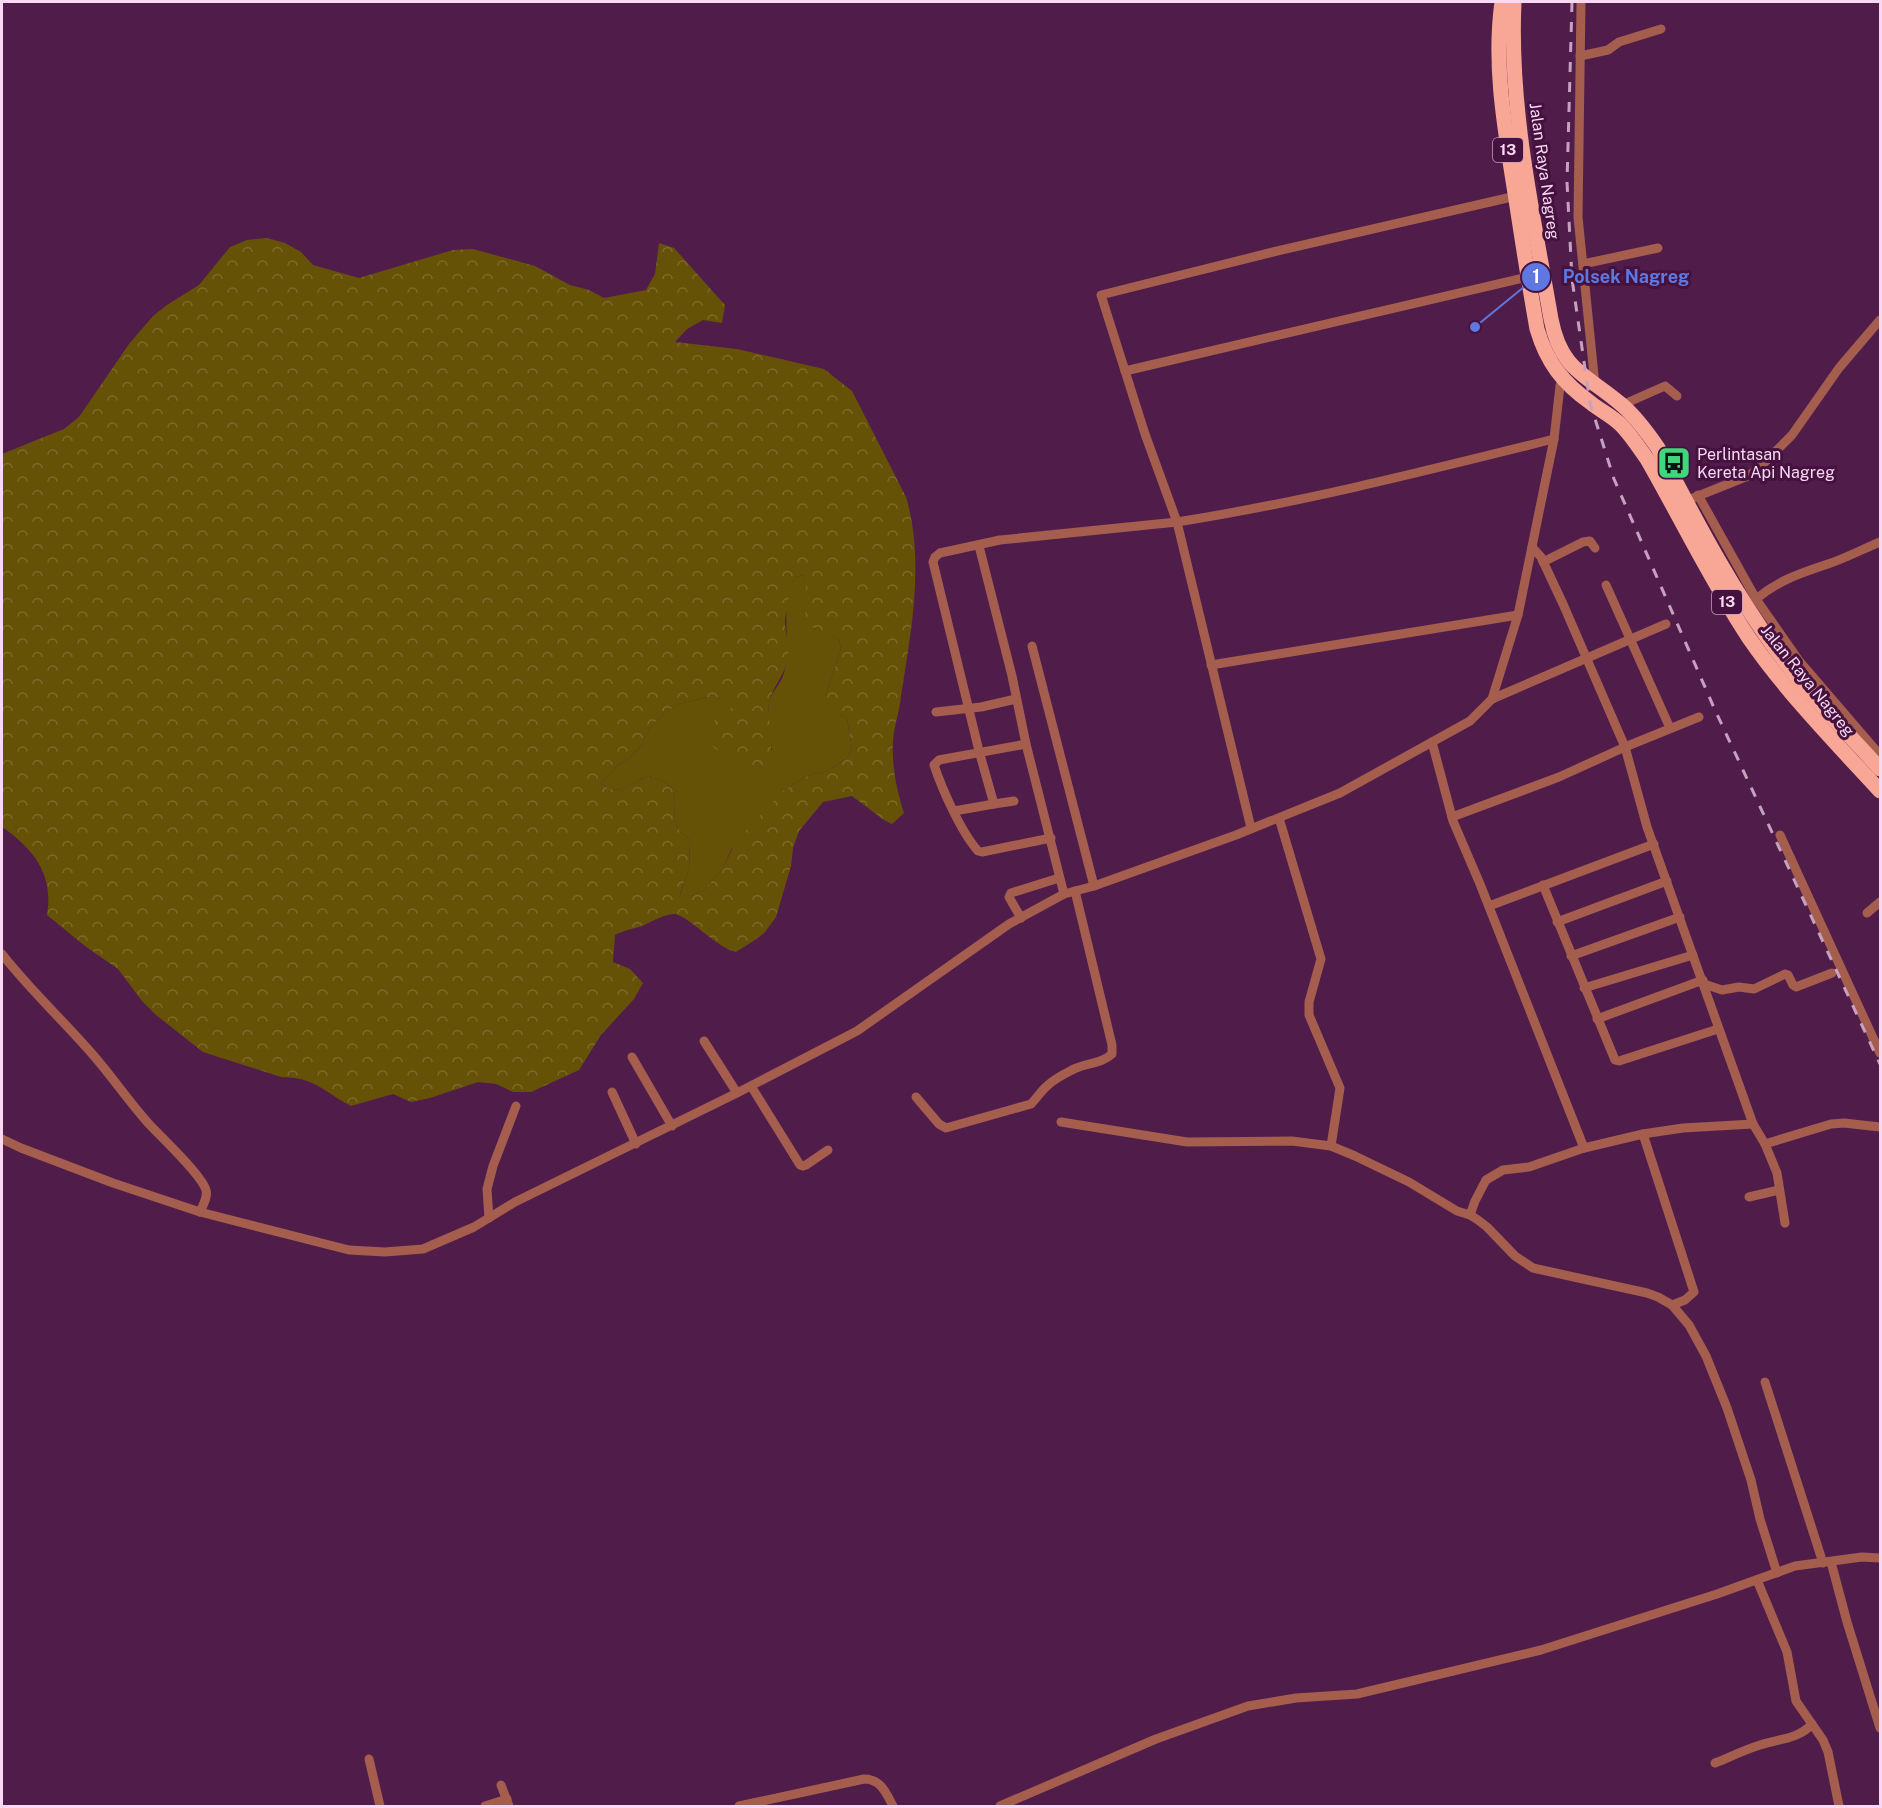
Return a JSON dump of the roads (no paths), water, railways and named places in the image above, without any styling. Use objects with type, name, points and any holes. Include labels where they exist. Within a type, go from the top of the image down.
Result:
[{"type":"highway","name":"Jalan Raya Nagreg","points":[[1502,2],[1501,92],[1515,196],[1539,337],[1552,367],[1590,403],[1622,426],[1651,466],[1749,638],[1800,702],[1881,791]]},
{"type":"highway","name":"Jalan Raya Nagreg","points":[[1514,2],[1515,71],[1519,125],[1554,336],[1560,351],[1570,364],[1622,405],[1637,420],[1692,498],[1765,634],[1810,694],[1878,760]]},
{"type":"street","points":[[1581,2],[1578,217],[1596,385]]},
{"type":"street","points":[[1580,56],[1608,50],[1619,42],[1661,29]]},
{"type":"street","points":[[1251,828],[1177,522],[1145,434],[1101,295],[1273,252],[1515,196]]},
{"type":"street","points":[[1583,264],[1658,248]]},
{"type":"street","points":[[1125,371],[1528,277]]},
{"type":"street","points":[[1878,760],[1808,671],[1756,599],[1692,498],[1748,476],[1760,467],[1792,435],[1839,368],[1881,320]]},
{"type":"street","points":[[1492,699],[1518,615],[1554,439],[1562,378],[1570,364]]},
{"type":"street","points":[[1622,405],[1665,386],[1677,396]]},
{"type":"street","points":[[994,804],[933,562],[934,557],[940,553],[1000,540],[1177,522],[1401,478],[1554,439]]},
{"type":"street","points":[[1543,562],[1583,542],[1590,541],[1595,548]]},
{"type":"street","points":[[1756,599],[1789,577],[1881,542]]},
{"type":"street","points":[[979,546],[1064,894]]},
{"type":"street","points":[[1533,547],[1543,562],[1625,747],[1654,844],[1718,1029],[1753,1124],[1765,1144],[1777,1173],[1785,1223]]},
{"type":"street","points":[[1606,585],[1670,728]]},
{"type":"street","points":[[1210,665],[1518,615]]},
{"type":"street","points":[[2,1139],[113,1183],[200,1212],[349,1250],[385,1252],[423,1249],[474,1227],[515,1202],[672,1126],[857,1031],[1009,924],[1064,894],[1094,886],[1279,818],[1340,793],[1470,721],[1492,699],[1608,651],[1666,624]]},
{"type":"street","points":[[1032,646],[1094,886]]},
{"type":"street","points":[[936,712],[1016,699]]},
{"type":"street","points":[[1452,817],[1559,777],[1700,717]]},
{"type":"street","points":[[1432,742],[1452,817],[1584,1148]]},
{"type":"street","points":[[1026,744],[939,760],[934,765],[942,789],[978,851],[1051,838]]},
{"type":"street","points":[[954,811],[1014,801]]},
{"type":"street","points":[[1279,818],[1321,959],[1309,1002],[1309,1015],[1340,1088],[1331,1146]]},
{"type":"street","points":[[1780,835],[1837,971],[1881,1053]]},
{"type":"street","points":[[1489,906],[1654,844]]},
{"type":"street","points":[[1021,918],[1009,897],[1011,893],[1059,878]]},
{"type":"street","points":[[1557,922],[1667,880]]},
{"type":"street","points":[[1543,885],[1613,1058],[1617,1061],[1718,1029]]},
{"type":"street","points":[[916,1097],[939,1124],[946,1128],[1031,1104],[1045,1087],[1062,1076],[1079,1066],[1105,1060],[1112,1054],[1112,1045],[1075,891]]},
{"type":"street","points":[[1867,912],[1881,902]]},
{"type":"street","points":[[1571,956],[1680,917]]},
{"type":"street","points":[[2,954],[22,979],[94,1056],[147,1122],[191,1168],[206,1188],[207,1194],[200,1212]]},
{"type":"street","points":[[1584,988],[1693,955]]},
{"type":"street","points":[[1597,1019],[1703,982],[1722,990],[1739,987],[1754,989],[1785,974],[1796,987],[1837,971]]},
{"type":"street","points":[[704,1041],[737,1093]]},
{"type":"street","points":[[632,1057],[672,1126]]},
{"type":"street","points":[[751,1086],[800,1165],[806,1165],[828,1150]]},
{"type":"street","points":[[612,1092],[636,1144]]},
{"type":"street","points":[[489,1218],[487,1190],[493,1166],[516,1106]]},
{"type":"street","points":[[1061,1122],[1187,1142],[1292,1141],[1331,1146],[1409,1182],[1457,1211],[1470,1215],[1487,1227],[1515,1256],[1533,1268],[1647,1293],[1672,1305],[1689,1325],[1706,1356],[1751,1480],[1760,1519],[1777,1573]]},
{"type":"street","points":[[1470,1215],[1486,1180],[1503,1170],[1529,1167],[1584,1148],[1643,1134],[1683,1128],[1753,1124]]},
{"type":"street","points":[[1765,1144],[1831,1124],[1881,1127]]},
{"type":"street","points":[[1643,1134],[1694,1292],[1685,1300],[1672,1305]]},
{"type":"street","points":[[1749,1197],[1779,1190]]},
{"type":"street","points":[[1765,1382],[1881,1728]]},
{"type":"street","points":[[1000,1806],[1156,1739],[1248,1706],[1296,1698],[1357,1694],[1541,1650],[1796,1566],[1862,1557],[1881,1558]]},
{"type":"street","points":[[1757,1580],[1787,1652],[1796,1701],[1823,1740],[1828,1752],[1839,1806]]},
{"type":"street","points":[[1715,1763],[1759,1745],[1798,1735],[1805,1732],[1812,1724]]},
{"type":"street","points":[[369,1760],[380,1806]]},
{"type":"street","points":[[740,1806],[860,1779],[870,1779],[884,1789],[893,1806]]},
{"type":"street","points":[[485,1806],[508,1803],[501,1785]]},
{"type":"railway","points":[[1572,2],[1567,182],[1572,279],[1590,403],[1614,479],[1715,710],[1880,1064]]},
{"type":"place","name":"Polsek Nagreg","points":[[1475,327]]},
{"type":"place","name":"Perlintasan Kereta Api Nagreg","points":[[1674,463]]}]
